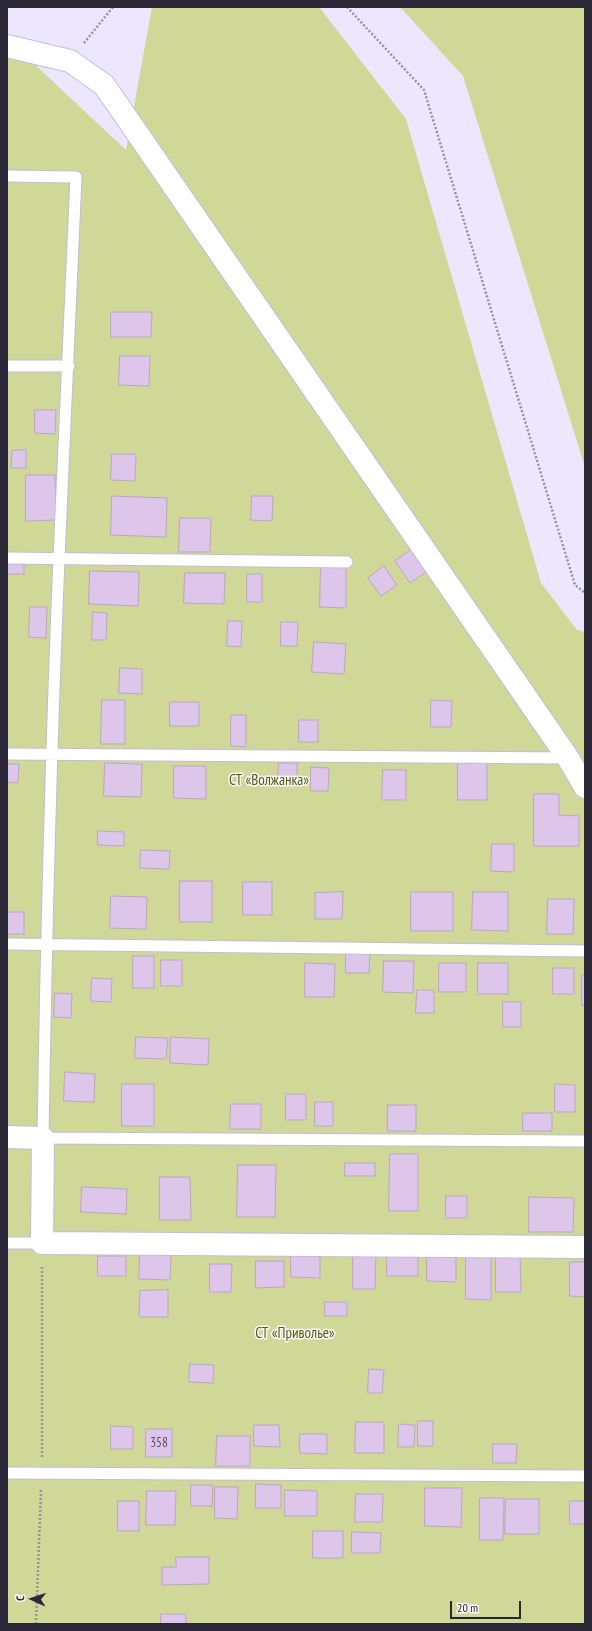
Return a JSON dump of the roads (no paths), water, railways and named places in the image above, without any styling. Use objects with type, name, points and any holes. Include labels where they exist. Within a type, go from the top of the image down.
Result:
[{"type":"street","points":[[7,46],[70,61],[104,86],[568,758],[585,787]]},
{"type":"street","points":[[7,1137],[43,1138],[42,1243],[585,1247]]},
{"type":"lane","points":[[7,176],[76,177],[52,754],[46,944],[43,1138],[585,1141]]},
{"type":"lane","points":[[7,366],[69,366]]},
{"type":"lane","points":[[7,558],[346,562]]},
{"type":"lane","points":[[7,754],[568,758]]},
{"type":"lane","points":[[7,944],[585,951]]},
{"type":"lane","points":[[7,1243],[42,1243]]},
{"type":"lane","points":[[7,1473],[585,1476]]},
{"type":"park label","name":"СТ «Волжанка»","points":[[269,781]]},
{"type":"park label","name":"СТ «Приволье»","points":[[295,1334]]}]
